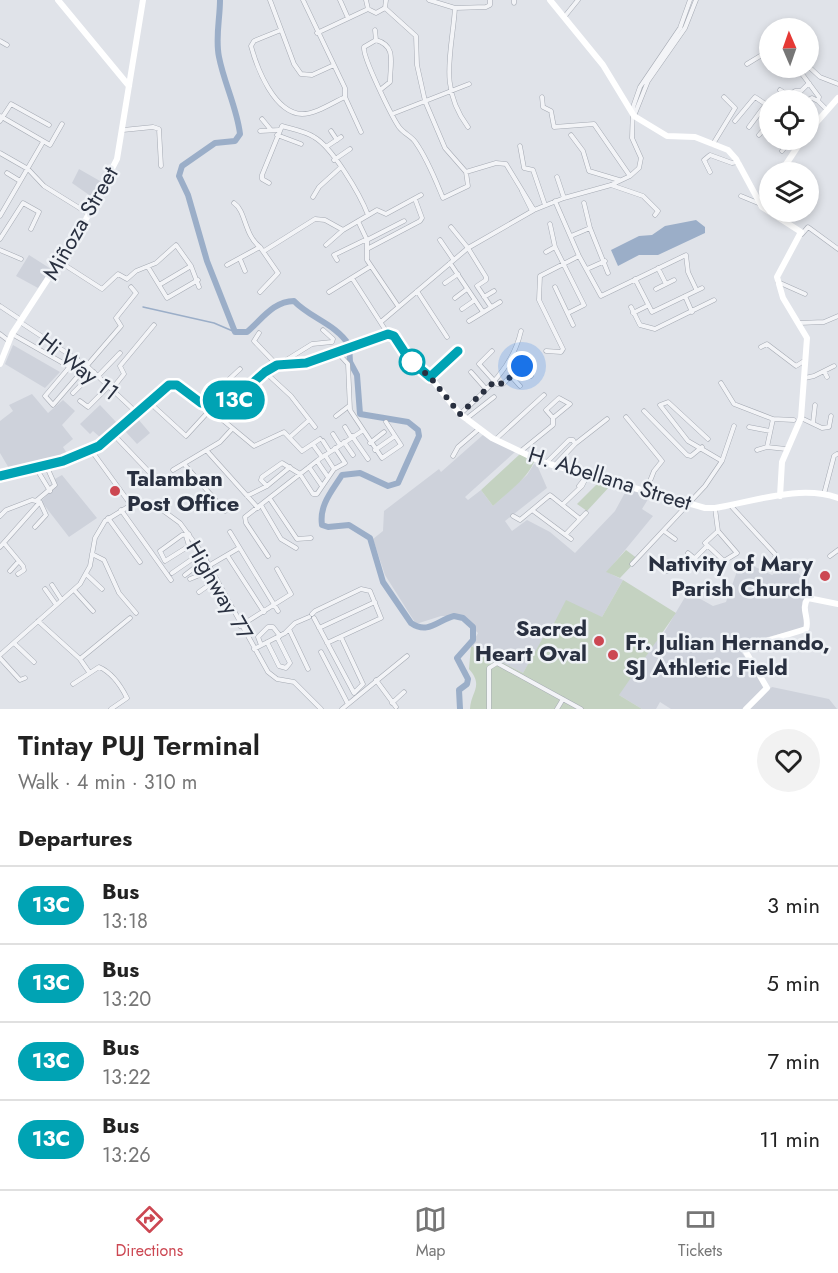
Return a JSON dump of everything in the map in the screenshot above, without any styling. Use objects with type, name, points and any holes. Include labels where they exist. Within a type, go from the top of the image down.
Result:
[{"type":"main road","points":[[58,0],[129,86]]},
{"type":"main road","name":"Miñoza Street","points":[[0,364],[3,348],[60,262],[115,164],[123,130],[143,0]]},
{"type":"main road","points":[[550,0],[603,65],[634,116],[667,136],[695,137],[728,150],[738,162],[759,204]]},
{"type":"main road","points":[[819,119],[838,98]]},
{"type":"main road","points":[[780,496],[786,449],[798,419],[807,338],[777,282],[778,274],[802,234],[786,222]]},
{"type":"main road","points":[[0,476],[36,468],[91,450],[114,435],[161,390],[177,385],[212,408],[236,399],[265,372],[279,365],[306,363],[389,334]]},
{"type":"main road","name":"H. Abellana Street","points":[[389,334],[408,358],[430,377],[466,419],[496,440],[546,463],[690,504],[715,508],[780,496],[824,494],[838,498]]},
{"type":"main road","points":[[746,709],[767,688],[765,679],[746,651],[747,647],[806,629],[808,623],[804,608],[808,598],[838,604]]},
{"type":"street","points":[[270,0],[294,64],[301,74],[312,75],[334,65]]},
{"type":"street","points":[[303,0],[345,88],[345,97],[361,132]]},
{"type":"street","points":[[340,0],[348,18]]},
{"type":"street","points":[[366,0],[368,9]]},
{"type":"street","points":[[368,9],[376,13],[384,8],[386,0]]},
{"type":"street","points":[[429,0],[454,8],[486,7],[490,5],[490,0]]},
{"type":"street","points":[[565,16],[578,0]]},
{"type":"street","points":[[382,321],[468,248],[501,231],[533,210],[556,200],[611,185],[630,176],[639,168],[641,161],[632,144],[633,107],[638,91],[680,28],[690,0]]},
{"type":"street","points":[[634,116],[648,81],[685,28],[696,0]]},
{"type":"street","points":[[375,40],[363,50],[392,114],[399,127],[416,143],[442,198],[468,186],[466,172],[445,148],[425,101],[417,65],[416,36],[384,8]]},
{"type":"street","points":[[454,8],[447,66],[451,92],[468,127]]},
{"type":"street","points":[[317,33],[368,9]]},
{"type":"street","points":[[281,30],[254,41],[251,46],[261,74],[275,97],[292,111],[303,114],[345,97]]},
{"type":"street","points":[[375,30],[375,40]]},
{"type":"street","points":[[0,40],[7,45]]},
{"type":"street","points":[[375,40],[386,44],[390,49],[390,82],[380,90]]},
{"type":"street","points":[[747,64],[759,57]]},
{"type":"street","points":[[819,75],[838,84]]},
{"type":"street","points":[[805,78],[814,90]]},
{"type":"street","points":[[802,90],[809,83]]},
{"type":"street","points":[[392,114],[469,84]]},
{"type":"street","points":[[638,91],[644,93]]},
{"type":"street","points":[[542,97],[543,107],[551,111],[554,128],[588,123],[598,127],[630,176]]},
{"type":"street","points":[[713,144],[735,107],[724,97]]},
{"type":"street","points":[[735,121],[755,97],[759,99]]},
{"type":"street","points":[[819,102],[827,110]]},
{"type":"street","points":[[49,125],[11,104],[1,118],[50,145],[62,124]]},
{"type":"street","points":[[748,127],[759,115]]},
{"type":"street","points":[[261,119],[271,130]]},
{"type":"street","points":[[269,183],[262,179],[262,175],[282,126],[313,136],[326,147],[363,202],[368,215]]},
{"type":"street","points":[[123,130],[153,127],[159,129],[161,166]]},
{"type":"street","points":[[260,131],[280,130]]},
{"type":"street","points":[[326,147],[339,138],[331,131]]},
{"type":"street","points":[[277,135],[302,144]]},
{"type":"street","points":[[571,135],[583,151],[589,171],[620,180]]},
{"type":"street","points":[[0,216],[44,142]]},
{"type":"street","points":[[520,146],[524,168],[533,171],[544,205]]},
{"type":"street","points":[[334,159],[350,149]]},
{"type":"street","points":[[0,153],[28,169],[52,192],[89,214]]},
{"type":"street","points":[[710,172],[704,160],[710,155],[732,163],[738,162]]},
{"type":"street","points":[[466,172],[503,163],[509,166],[533,210]]},
{"type":"street","points":[[313,197],[340,168]]},
{"type":"street","points":[[7,173],[20,181]]},
{"type":"street","points":[[557,177],[564,198]]},
{"type":"street","points":[[611,185],[645,197],[658,211],[655,215]]},
{"type":"street","points":[[326,245],[343,230],[368,215],[380,209],[386,214],[421,195]]},
{"type":"street","points":[[741,196],[759,205]]},
{"type":"street","points":[[367,249],[420,221],[422,218],[414,199]]},
{"type":"street","points":[[556,200],[579,256],[601,296],[686,255],[688,272],[696,290]]},
{"type":"street","points":[[0,201],[7,204]]},
{"type":"street","points":[[0,239],[2,231],[25,203],[39,212],[31,229]]},
{"type":"street","points":[[584,203],[590,228],[608,273]]},
{"type":"street","points":[[234,204],[240,208],[248,233],[264,251],[278,273],[260,292]]},
{"type":"street","points":[[264,251],[315,219],[325,220],[343,230]]},
{"type":"street","points":[[357,221],[367,240],[366,256],[398,306]]},
{"type":"street","points":[[337,260],[334,255],[404,221]]},
{"type":"street","points":[[550,224],[555,247],[584,305],[568,313]]},
{"type":"street","points":[[451,227],[468,248],[487,279],[454,298]]},
{"type":"street","points":[[571,236],[590,228]]},
{"type":"street","points":[[802,234],[808,228],[838,249]]},
{"type":"street","points":[[440,240],[458,274],[483,312]]},
{"type":"street","points":[[60,262],[102,290],[118,274],[125,280],[136,271],[148,267],[176,244],[191,266],[199,287]]},
{"type":"street","points":[[227,265],[260,247]]},
{"type":"street","points":[[546,252],[555,247]]},
{"type":"street","points":[[0,249],[21,259]]},
{"type":"street","points":[[546,351],[561,352],[563,349],[539,300],[539,279],[542,274],[579,256]]},
{"type":"street","points":[[240,259],[245,271]]},
{"type":"street","points":[[587,268],[604,261]]},
{"type":"street","points":[[159,285],[191,266]]},
{"type":"street","points":[[329,292],[371,266]]},
{"type":"street","points":[[148,267],[167,298],[198,280]]},
{"type":"street","points":[[658,268],[666,284]]},
{"type":"street","points":[[445,283],[458,274]]},
{"type":"street","points":[[352,278],[389,334]]},
{"type":"street","points":[[635,279],[647,306],[653,312],[702,288]]},
{"type":"street","points":[[656,289],[674,280]]},
{"type":"street","points":[[777,282],[805,294]]},
{"type":"street","points":[[77,358],[45,396],[52,405],[88,367],[121,326],[116,318],[135,294],[131,286]]},
{"type":"street","points":[[477,286],[491,307]]},
{"type":"street","points":[[555,287],[573,325]]},
{"type":"street","points":[[417,291],[447,337]]},
{"type":"street","points":[[484,297],[494,291]]},
{"type":"street","points":[[685,296],[692,312]]},
{"type":"street","points":[[462,309],[475,300]]},
{"type":"street","points":[[631,307],[640,325],[656,329],[714,300]]},
{"type":"street","points":[[469,321],[500,302]]},
{"type":"street","name":"Hi Way 11","points":[[0,306],[77,358],[137,413]]},
{"type":"street","points":[[633,313],[647,306]]},
{"type":"street","points":[[799,323],[824,322],[838,316]]},
{"type":"street","points":[[80,400],[88,407],[124,374],[120,366],[154,325]]},
{"type":"street","points":[[259,333],[254,340],[279,365],[312,344],[332,342],[333,339],[323,330]]},
{"type":"street","points":[[460,414],[494,382],[516,351],[521,331]]},
{"type":"street","points":[[0,334],[11,337],[70,367]]},
{"type":"street","points":[[761,347],[765,343],[796,366],[804,361]]},
{"type":"street","points":[[492,351],[479,364],[494,382],[503,384],[521,366],[531,376]]},
{"type":"street","points":[[342,352],[348,364],[349,406],[362,431],[382,458],[401,446],[386,422]]},
{"type":"street","points":[[98,376],[120,353]]},
{"type":"street","points":[[804,378],[834,366]]},
{"type":"street","points":[[240,369],[210,398],[212,408],[232,429],[254,446],[280,433],[290,437],[302,451],[321,440],[345,463],[334,469],[315,495],[300,474],[282,463],[262,477],[261,480],[267,486]]},
{"type":"street","points":[[824,371],[827,377]]},
{"type":"street","points":[[73,393],[94,372]]},
{"type":"street","points":[[265,372],[291,396],[308,421],[315,427]]},
{"type":"street","points":[[471,372],[486,389]]},
{"type":"street","points":[[511,376],[520,386]]},
{"type":"street","points":[[722,383],[734,404],[755,410],[773,419],[798,419],[822,428],[829,427],[831,416]]},
{"type":"street","points":[[496,440],[544,395]]},
{"type":"street","points":[[466,419],[494,397]]},
{"type":"street","points":[[521,451],[553,425],[553,418],[546,410],[560,398],[570,404],[553,418]]},
{"type":"street","points":[[149,402],[186,436],[212,408]]},
{"type":"street","points":[[708,439],[668,402],[660,405],[688,441],[722,460]]},
{"type":"street","points":[[813,423],[815,405]]},
{"type":"street","points":[[336,416],[349,406]]},
{"type":"street","points":[[645,411],[687,455],[692,456],[702,447]]},
{"type":"street","points":[[626,417],[662,461],[654,471],[646,492]]},
{"type":"street","points":[[555,466],[575,444],[607,419]]},
{"type":"street","points":[[767,447],[773,419]]},
{"type":"street","points":[[290,437],[308,421]]},
{"type":"street","points":[[632,564],[690,504],[722,460],[734,426]]},
{"type":"street","points":[[345,427],[368,459]]},
{"type":"street","points":[[749,427],[770,431]]},
{"type":"street","points":[[173,470],[220,442],[232,429]]},
{"type":"street","points":[[453,456],[458,447],[479,429]]},
{"type":"street","points":[[268,556],[244,519],[323,456],[362,431]]},
{"type":"street","points":[[370,442],[384,432]]},
{"type":"street","points":[[333,434],[352,455]]},
{"type":"street","points":[[114,435],[153,477]]},
{"type":"street","points":[[375,450],[395,436]]},
{"type":"street","points":[[546,463],[569,440],[573,440],[575,444]]},
{"type":"street","points":[[314,446],[334,469]]},
{"type":"street","points":[[757,450],[767,447],[786,449]]},
{"type":"street","points":[[26,678],[20,680],[0,656],[56,603],[74,590],[86,574],[95,538],[108,518],[131,505],[91,450]]},
{"type":"street","points":[[207,451],[259,507],[281,539],[296,548]]},
{"type":"street","points":[[824,494],[834,456],[837,454]]},
{"type":"street","points":[[317,461],[328,477]]},
{"type":"street","points":[[184,464],[225,511]]},
{"type":"street","points":[[0,547],[55,485],[45,465]]},
{"type":"street","points":[[247,496],[267,486],[290,467]]},
{"type":"street","points":[[309,467],[322,486]]},
{"type":"street","points":[[36,468],[50,491]]},
{"type":"street","points":[[563,504],[587,476]]},
{"type":"street","points":[[513,516],[519,521],[549,495],[580,519]]},
{"type":"street","points":[[270,499],[297,539],[311,538]]},
{"type":"street","points":[[0,516],[6,510],[40,500]]},
{"type":"street","points":[[35,527],[46,515],[40,500]]},
{"type":"street","name":"Highway 77","points":[[131,505],[158,505],[180,523],[206,559],[240,626],[272,676],[294,682],[321,709]]},
{"type":"street","points":[[730,506],[776,555],[772,564]]},
{"type":"street","points":[[715,508],[718,531],[737,554],[723,561],[705,542],[718,531]]},
{"type":"street","points":[[121,510],[171,580]]},
{"type":"street","points":[[532,510],[571,539]]},
{"type":"street","points":[[566,534],[586,513]]},
{"type":"street","points":[[108,518],[140,562]]},
{"type":"street","points":[[664,531],[675,539]]},
{"type":"street","points":[[230,532],[278,611]]},
{"type":"street","points":[[182,535],[187,535],[189,546],[165,561],[160,551],[182,535]]},
{"type":"street","points":[[4,543],[24,568],[18,574]]},
{"type":"street","points":[[695,558],[707,546]]},
{"type":"street","points":[[190,579],[211,568],[239,548]]},
{"type":"street","points":[[830,556],[838,549]]},
{"type":"street","points":[[172,573],[201,552]]},
{"type":"street","points":[[688,553],[707,569]]},
{"type":"street","points":[[92,554],[104,560],[118,593],[136,613]]},
{"type":"street","points":[[227,555],[264,612]]},
{"type":"street","points":[[185,575],[206,559]]},
{"type":"street","points":[[10,571],[19,561]]},
{"type":"street","points":[[667,571],[701,564]]},
{"type":"street","points":[[240,626],[292,592],[277,569]]},
{"type":"street","points":[[86,574],[102,589]]},
{"type":"street","points":[[199,592],[216,580]]},
{"type":"street","points":[[52,585],[61,599]]},
{"type":"street","points":[[45,589],[56,603]]},
{"type":"street","points":[[254,649],[279,636],[295,623],[312,616],[315,611],[364,589],[370,591],[381,618],[327,643]]},
{"type":"street","points":[[74,590],[93,612]]},
{"type":"street","points":[[319,628],[375,602]]},
{"type":"street","points":[[312,616],[354,693],[363,684],[341,637]]},
{"type":"street","points":[[80,659],[130,618]]},
{"type":"street","points":[[38,621],[80,659],[90,673]]},
{"type":"street","points":[[261,645],[258,638],[268,627],[273,627],[290,663],[286,668],[279,666],[267,642]]},
{"type":"street","points":[[289,629],[308,669]]},
{"type":"street","points":[[15,644],[34,662]]},
{"type":"street","points":[[321,652],[348,704]]},
{"type":"street","points":[[342,709],[408,656]]},
{"type":"street","points":[[489,709],[488,673],[489,668],[497,663],[581,709]]},
{"type":"street","points":[[73,684],[101,667],[119,684],[127,698],[118,707],[111,709]]},
{"type":"street","points":[[376,680],[396,707]]},
{"type":"street","points":[[392,703],[404,692]]},
{"type":"street","points":[[557,709],[563,699]]},
{"type":"shaded area","points":[[79,169],[100,181],[92,197],[72,183]]},
{"type":"shaded area","points":[[29,255],[51,269],[38,288],[16,276]]},
{"type":"shaded area","points":[[13,345],[60,372],[45,388],[5,364]]},
{"type":"shaded area","points":[[32,394],[48,413],[63,400],[75,411],[62,425],[73,439],[63,447],[68,455],[10,470],[0,453],[0,421],[13,411],[9,405]]},
{"type":"shaded area","points":[[100,405],[117,423],[101,438],[93,431],[90,434],[80,424]]},
{"type":"shaded area","points":[[138,419],[150,433],[137,444],[125,431]]},
{"type":"shaded area","points":[[484,434],[515,452],[465,497],[468,500],[481,490],[493,506],[527,475],[534,464],[537,465],[547,488],[505,521],[512,531],[527,520],[550,532],[575,553],[615,511],[627,489],[650,496],[642,509],[653,516],[607,572],[623,580],[602,617],[662,636],[688,592],[713,606],[726,602],[741,560],[772,575],[789,565],[809,584],[813,594],[806,596],[802,602],[804,628],[736,645],[762,680],[765,688],[742,709],[671,709],[660,702],[656,709],[642,709],[619,695],[594,664],[545,636],[523,673],[471,646],[478,633],[460,616],[441,616],[416,624],[385,575],[373,539],[383,531],[384,511],[439,469],[441,472]]},
{"type":"shaded area","points":[[62,475],[97,518],[69,537],[41,501],[56,487],[53,480]]},
{"type":"shaded area","points":[[772,687],[829,699],[837,709],[747,709]]},
{"type":"green space","points":[[520,454],[534,462],[531,468],[493,506],[481,490]]},
{"type":"green space","points":[[600,481],[611,485],[587,511],[577,504]]},
{"type":"green space","points":[[626,550],[638,559],[620,578],[606,572]]},
{"type":"green space","points":[[623,580],[676,613],[619,695],[642,709],[470,709],[476,684],[469,669],[471,646],[523,673],[544,636],[547,637],[566,600],[602,617]]},
{"type":"water","points":[[696,220],[705,227],[705,233],[658,255],[639,255],[618,266],[611,250],[639,236],[652,235],[665,226]]},
{"type":"waterway","points":[[220,0],[218,50],[240,134],[235,141],[215,143],[182,166],[179,176],[188,195],[207,261],[235,332],[247,332],[274,307],[294,301],[330,326],[349,345],[350,362],[357,375],[360,414],[408,422],[418,430],[419,436],[398,483],[388,486],[360,473],[342,475],[324,505],[322,525],[328,527],[349,525],[370,538],[383,582],[411,623],[423,628],[454,616],[463,618],[473,627],[473,640],[457,658],[468,679],[467,684],[459,690],[460,709]]},
{"type":"waterway","points":[[143,307],[214,323],[235,332]]},
{"type":"bus line","name":"13C","points":[[0,476],[63,461],[99,446],[124,427],[161,390],[169,385],[177,385],[201,403],[216,408],[228,405],[265,372],[277,365],[306,363],[368,343],[388,334],[394,336],[409,359],[430,377],[458,351]]},
{"type":"place","name":"Talamban Post Office","points":[[115,491]]},
{"type":"place","name":"Nativity of Mary Parish Church","points":[[825,576]]},
{"type":"place","name":"Sacred Heart Oval","points":[[599,641]]},
{"type":"place","name":"Fr. Julian Hernando, SJ Athletic Field","points":[[613,655]]},
{"type":"route","points":[[412,362],[410,361],[430,377],[460,414],[494,382],[498,385],[503,384],[519,366],[522,366]]}]
